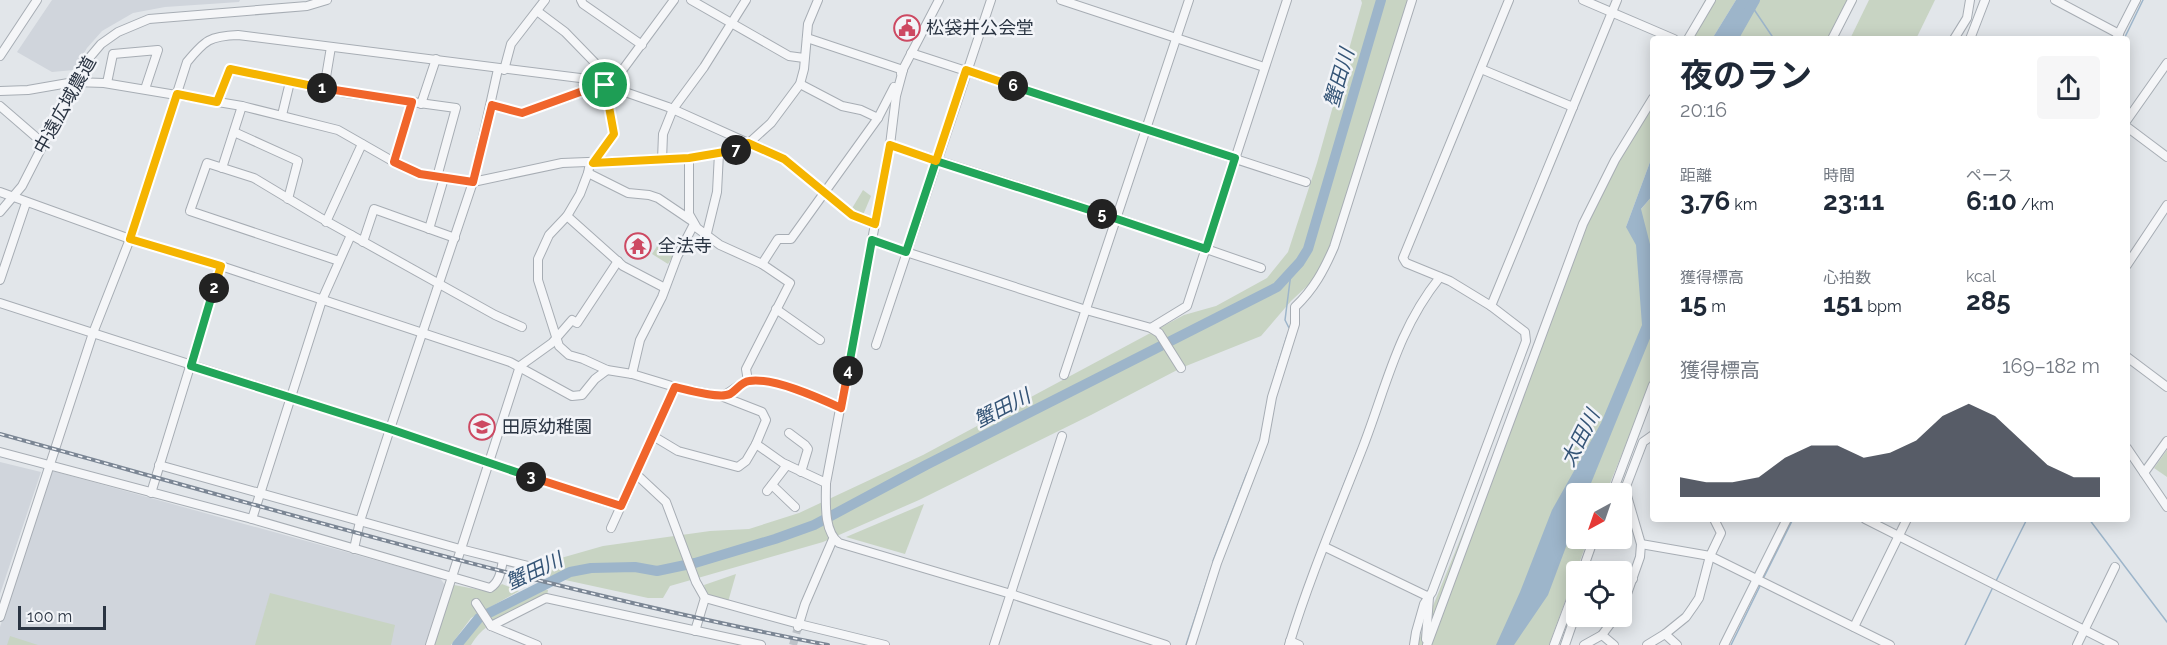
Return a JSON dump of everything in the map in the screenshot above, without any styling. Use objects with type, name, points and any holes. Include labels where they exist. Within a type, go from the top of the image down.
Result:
[{"type":"street","points":[[0,56],[37,0]]},
{"type":"street","name":"中遠広域農道","points":[[0,212],[14,197],[45,144],[85,63],[101,44],[117,32],[148,19],[307,6],[327,0]]},
{"type":"street","points":[[354,549],[360,521],[473,182],[501,69],[511,45],[545,0]]},
{"type":"street","points":[[581,0],[583,4],[642,45]]},
{"type":"street","points":[[492,105],[522,113],[601,84],[621,72],[674,0]]},
{"type":"street","points":[[691,0],[789,56],[804,58]]},
{"type":"street","points":[[662,160],[663,134],[673,109],[704,67],[746,0]]},
{"type":"street","points":[[0,91],[28,90],[74,82],[107,83],[242,106],[338,130],[420,174],[473,182],[562,163],[689,158],[737,149],[748,143],[771,123],[800,84],[804,69],[808,24],[818,0]]},
{"type":"street","points":[[762,264],[778,239],[791,239],[878,118],[939,0]]},
{"type":"street","points":[[876,345],[991,0]]},
{"type":"street","points":[[1060,0],[1264,67]]},
{"type":"street","points":[[1064,375],[1189,0]]},
{"type":"street","points":[[1150,328],[1187,306],[1287,0]]},
{"type":"street","points":[[1191,645],[1216,563],[1264,441],[1272,398],[1294,324],[1295,307],[1309,294],[1322,275],[1334,247],[1412,0]]},
{"type":"street","points":[[1414,645],[1424,604],[1429,597],[1526,340],[1525,332],[1491,306],[1450,281],[1406,263],[1403,258],[1509,0]]},
{"type":"street","points":[[1583,0],[1667,36]]},
{"type":"street","points":[[1491,306],[1617,0]]},
{"type":"street","points":[[1690,36],[1711,0]]},
{"type":"street","points":[[1834,36],[1852,0]]},
{"type":"street","points":[[1956,36],[1966,18],[1970,0]]},
{"type":"street","points":[[1971,36],[1985,0]]},
{"type":"street","points":[[2055,0],[2115,36]]},
{"type":"street","points":[[2118,36],[2136,0]]},
{"type":"street","points":[[537,10],[565,32],[601,69],[601,84],[614,134],[591,163],[580,194],[567,216],[545,242],[538,259],[538,280],[555,339],[569,355],[607,370],[721,396],[762,412],[766,420],[746,462],[738,467],[678,451],[653,436]]},
{"type":"street","points":[[0,617],[93,333],[130,239],[187,62],[197,50],[216,36],[238,35],[580,78],[673,109],[784,159],[852,215],[875,224]]},
{"type":"street","points":[[807,38],[903,70]]},
{"type":"street","points":[[324,89],[331,47]]},
{"type":"street","points":[[107,83],[113,54],[158,50],[145,89]]},
{"type":"street","points":[[911,52],[1306,182]]},
{"type":"street","points":[[394,162],[436,59]]},
{"type":"street","points":[[2130,116],[2167,63]]},
{"type":"street","points":[[217,102],[230,69],[324,89],[456,108],[429,229]]},
{"type":"street","points":[[1480,69],[1573,107]]},
{"type":"street","points":[[903,70],[896,96],[890,145],[826,483],[826,507],[832,536],[839,543],[1011,594],[1093,623],[1166,645]]},
{"type":"street","points":[[282,115],[290,82]]},
{"type":"street","points":[[800,84],[842,106],[861,110],[878,118]]},
{"type":"street","points":[[1426,645],[1588,214],[1615,160],[1650,103]]},
{"type":"street","points":[[222,168],[242,106]]},
{"type":"street","points":[[1,108],[45,144]]},
{"type":"street","points":[[2130,129],[2167,157]]},
{"type":"street","points":[[234,132],[298,161],[288,199]]},
{"type":"street","points":[[327,222],[362,144]]},
{"type":"street","points":[[890,145],[1117,218],[1261,268]]},
{"type":"street","points":[[706,237],[717,192],[719,153]]},
{"type":"street","points":[[632,374],[640,340],[693,223],[689,214],[689,158]]},
{"type":"street","points":[[339,261],[190,211],[207,163],[254,178],[440,285],[522,327]]},
{"type":"street","points":[[588,173],[628,193],[658,198],[693,223],[706,237],[762,264],[790,283],[746,369],[748,381]]},
{"type":"street","points":[[0,192],[130,239],[221,266],[520,366],[554,387],[576,397],[582,395],[595,379],[607,370]]},
{"type":"street","points":[[0,280],[26,203]]},
{"type":"street","points":[[2130,260],[2167,205]]},
{"type":"street","points":[[363,242],[374,209],[455,238]]},
{"type":"street","points":[[567,216],[618,261],[665,288]]},
{"type":"street","points":[[252,519],[322,300],[351,235]]},
{"type":"street","points":[[872,240],[1086,310],[1150,328],[1159,333],[1181,368]]},
{"type":"street","points":[[430,645],[520,366],[552,343],[572,320],[577,323],[618,261]]},
{"type":"street","points":[[151,493],[221,266]]},
{"type":"street","points":[[1293,644],[1325,547],[1401,341],[1414,313],[1440,277]]},
{"type":"street","points":[[0,303],[621,506]]},
{"type":"street","points":[[776,309],[820,340]]},
{"type":"street","points":[[2130,359],[2167,387]]},
{"type":"street","points":[[721,396],[729,394],[748,381],[762,381],[802,392],[841,408]]},
{"type":"street","points":[[611,528],[675,387]]},
{"type":"street","points":[[1616,483],[1650,397]]},
{"type":"street","points":[[789,434],[808,449],[801,472]]},
{"type":"street","points":[[994,645],[1062,436]]},
{"type":"street","points":[[1633,579],[1640,557],[1641,544],[1625,489],[1643,442],[1650,437]]},
{"type":"street","points":[[2144,474],[2167,441]]},
{"type":"street","points":[[756,444],[787,465],[826,483]]},
{"type":"street","points":[[0,452],[252,519],[490,588],[498,579],[503,560]]},
{"type":"street","points":[[2130,453],[2167,507]]},
{"type":"street","points":[[159,465],[532,567]]},
{"type":"street","points":[[787,465],[769,488],[795,507]]},
{"type":"street","points":[[636,474],[666,502],[696,582],[705,598],[799,626],[885,645]]},
{"type":"street","points":[[1647,645],[1686,617],[1699,598],[1710,556],[1721,533],[1716,522]]},
{"type":"street","points":[[1724,645],[1786,522]]},
{"type":"street","points":[[1871,522],[2114,645]]},
{"type":"street","points":[[1854,627],[1906,522]]},
{"type":"street","points":[[799,626],[805,604],[832,536]]},
{"type":"street","points":[[1641,544],[1710,556],[1890,645]]},
{"type":"street","points":[[1325,547],[1429,597]]},
{"type":"street","points":[[2077,645],[2115,567]]},
{"type":"street","points":[[1426,645],[1429,597]]},
{"type":"street","points":[[490,625],[546,598],[761,645]]},
{"type":"street","points":[[695,631],[705,598]]},
{"type":"street","points":[[476,603],[490,625],[497,631],[537,645]]},
{"type":"street","points":[[1554,645],[1566,613]]},
{"type":"street","points":[[1564,645],[1571,627]]},
{"type":"street","points":[[1584,645],[1602,636],[1608,627]]},
{"type":"street","points":[[1665,634],[1677,645]]},
{"type":"street","points":[[1602,636],[1614,645]]},
{"type":"shaded area","points":[[52,0],[240,0],[239,2],[165,7],[133,13],[102,31],[87,48],[74,70],[52,72],[17,52]]},
{"type":"shaded area","points":[[0,462],[41,472],[0,594]]},
{"type":"shaded area","points":[[53,471],[440,578],[445,585],[425,645],[0,645],[0,627],[49,474]]},
{"type":"green space","points":[[1361,0],[1409,0],[1335,236],[1319,275],[1291,301],[1261,336],[1181,368],[919,500],[823,542],[670,586],[663,598],[648,598],[533,573],[540,564],[603,546],[710,531],[749,529],[799,513],[923,455],[1184,315],[1216,306],[1267,278],[1288,252],[1317,163]]},
{"type":"green space","points":[[1705,0],[1736,0],[1714,36],[1687,36]]},
{"type":"green space","points":[[1756,0],[1853,0],[1835,36],[1733,36]]},
{"type":"green space","points":[[1869,0],[1935,0],[1917,36],[1851,36]]},
{"type":"green space","points":[[1650,103],[1650,162],[1626,227],[1650,199],[1650,385],[1610,483],[1566,483],[1566,549],[1584,549],[1580,561],[1566,561],[1566,599],[1549,645],[1417,645],[1532,364],[1605,177]]},
{"type":"green space","points":[[863,190],[871,196],[863,215],[851,210]]},
{"type":"green space","points":[[661,240],[676,251],[668,264],[652,254]]},
{"type":"green space","points":[[2167,450],[2167,477],[2154,468]]},
{"type":"green space","points":[[924,504],[905,554],[846,537]]},
{"type":"green space","points":[[736,574],[728,602],[707,595],[704,585]]},
{"type":"green space","points":[[449,584],[491,592],[502,584],[519,591],[471,618],[451,645],[429,645]]},
{"type":"green space","points":[[542,589],[548,590],[547,596],[495,621],[477,636],[471,645],[461,645],[488,618]]},
{"type":"green space","points":[[270,593],[395,625],[391,645],[255,645]]},
{"type":"green space","points":[[10,636],[38,645],[7,645]]},
{"type":"water","points":[[1736,0],[1756,0],[1733,36],[1714,36]]},
{"type":"water","points":[[1650,162],[1650,198],[1641,209],[1650,244],[1650,338],[1591,483],[1567,483],[1601,423],[1642,325],[1636,245],[1626,227]]},
{"type":"water","points":[[1566,485],[1566,547],[1548,595],[1514,645],[1496,645],[1520,592],[1552,510]]},
{"type":"waterway","name":"蟹田川","points":[[457,645],[479,618],[570,572],[591,568],[635,567],[657,571],[695,563],[814,525],[926,465],[1277,287],[1300,262],[1308,249],[1381,0]]},
{"type":"waterway","name":"太田川","points":[[1735,36],[1755,0]]},
{"type":"waterway","points":[[2125,36],[2143,0]]},
{"type":"waterway","points":[[1751,5],[1772,36]]},
{"type":"waterway","points":[[1289,328],[1285,320],[1291,273]]},
{"type":"waterway","points":[[1276,371],[1287,336]]},
{"type":"waterway","points":[[1342,489],[1358,449]]},
{"type":"waterway","points":[[1213,561],[1247,473]]},
{"type":"waterway","points":[[1764,577],[1792,522]]},
{"type":"waterway","points":[[1996,581],[2026,522]]},
{"type":"waterway","points":[[2091,522],[2167,622]]},
{"type":"waterway","points":[[1186,645],[1211,569]]},
{"type":"waterway","points":[[1731,645],[1761,584]]},
{"type":"waterway","points":[[1965,645],[1993,587]]},
{"type":"tunnel","points":[[793,645],[798,627]]},
{"type":"railway","points":[[0,434],[515,575],[723,624],[828,645]]},
{"type":"place","name":"松袋井公会堂","points":[[907,28]]},
{"type":"place","name":"全法寺","points":[[638,246]]},
{"type":"place","name":"田原幼稚園","points":[[482,427]]},
{"type":"route","points":[[605,85],[596,83],[594,87],[522,113],[492,105],[473,182],[420,174],[394,162],[412,102],[346,93],[230,69],[217,102],[177,94],[130,239],[221,266],[191,366],[621,506],[675,387],[721,396],[729,394],[748,381],[762,381],[802,392],[841,408],[872,240],[906,252],[936,161],[1117,218],[1206,249],[1235,158],[966,70],[936,161],[890,145],[875,224],[852,215],[784,159],[748,143],[737,149],[689,158],[593,163],[614,134],[605,85]]}]
